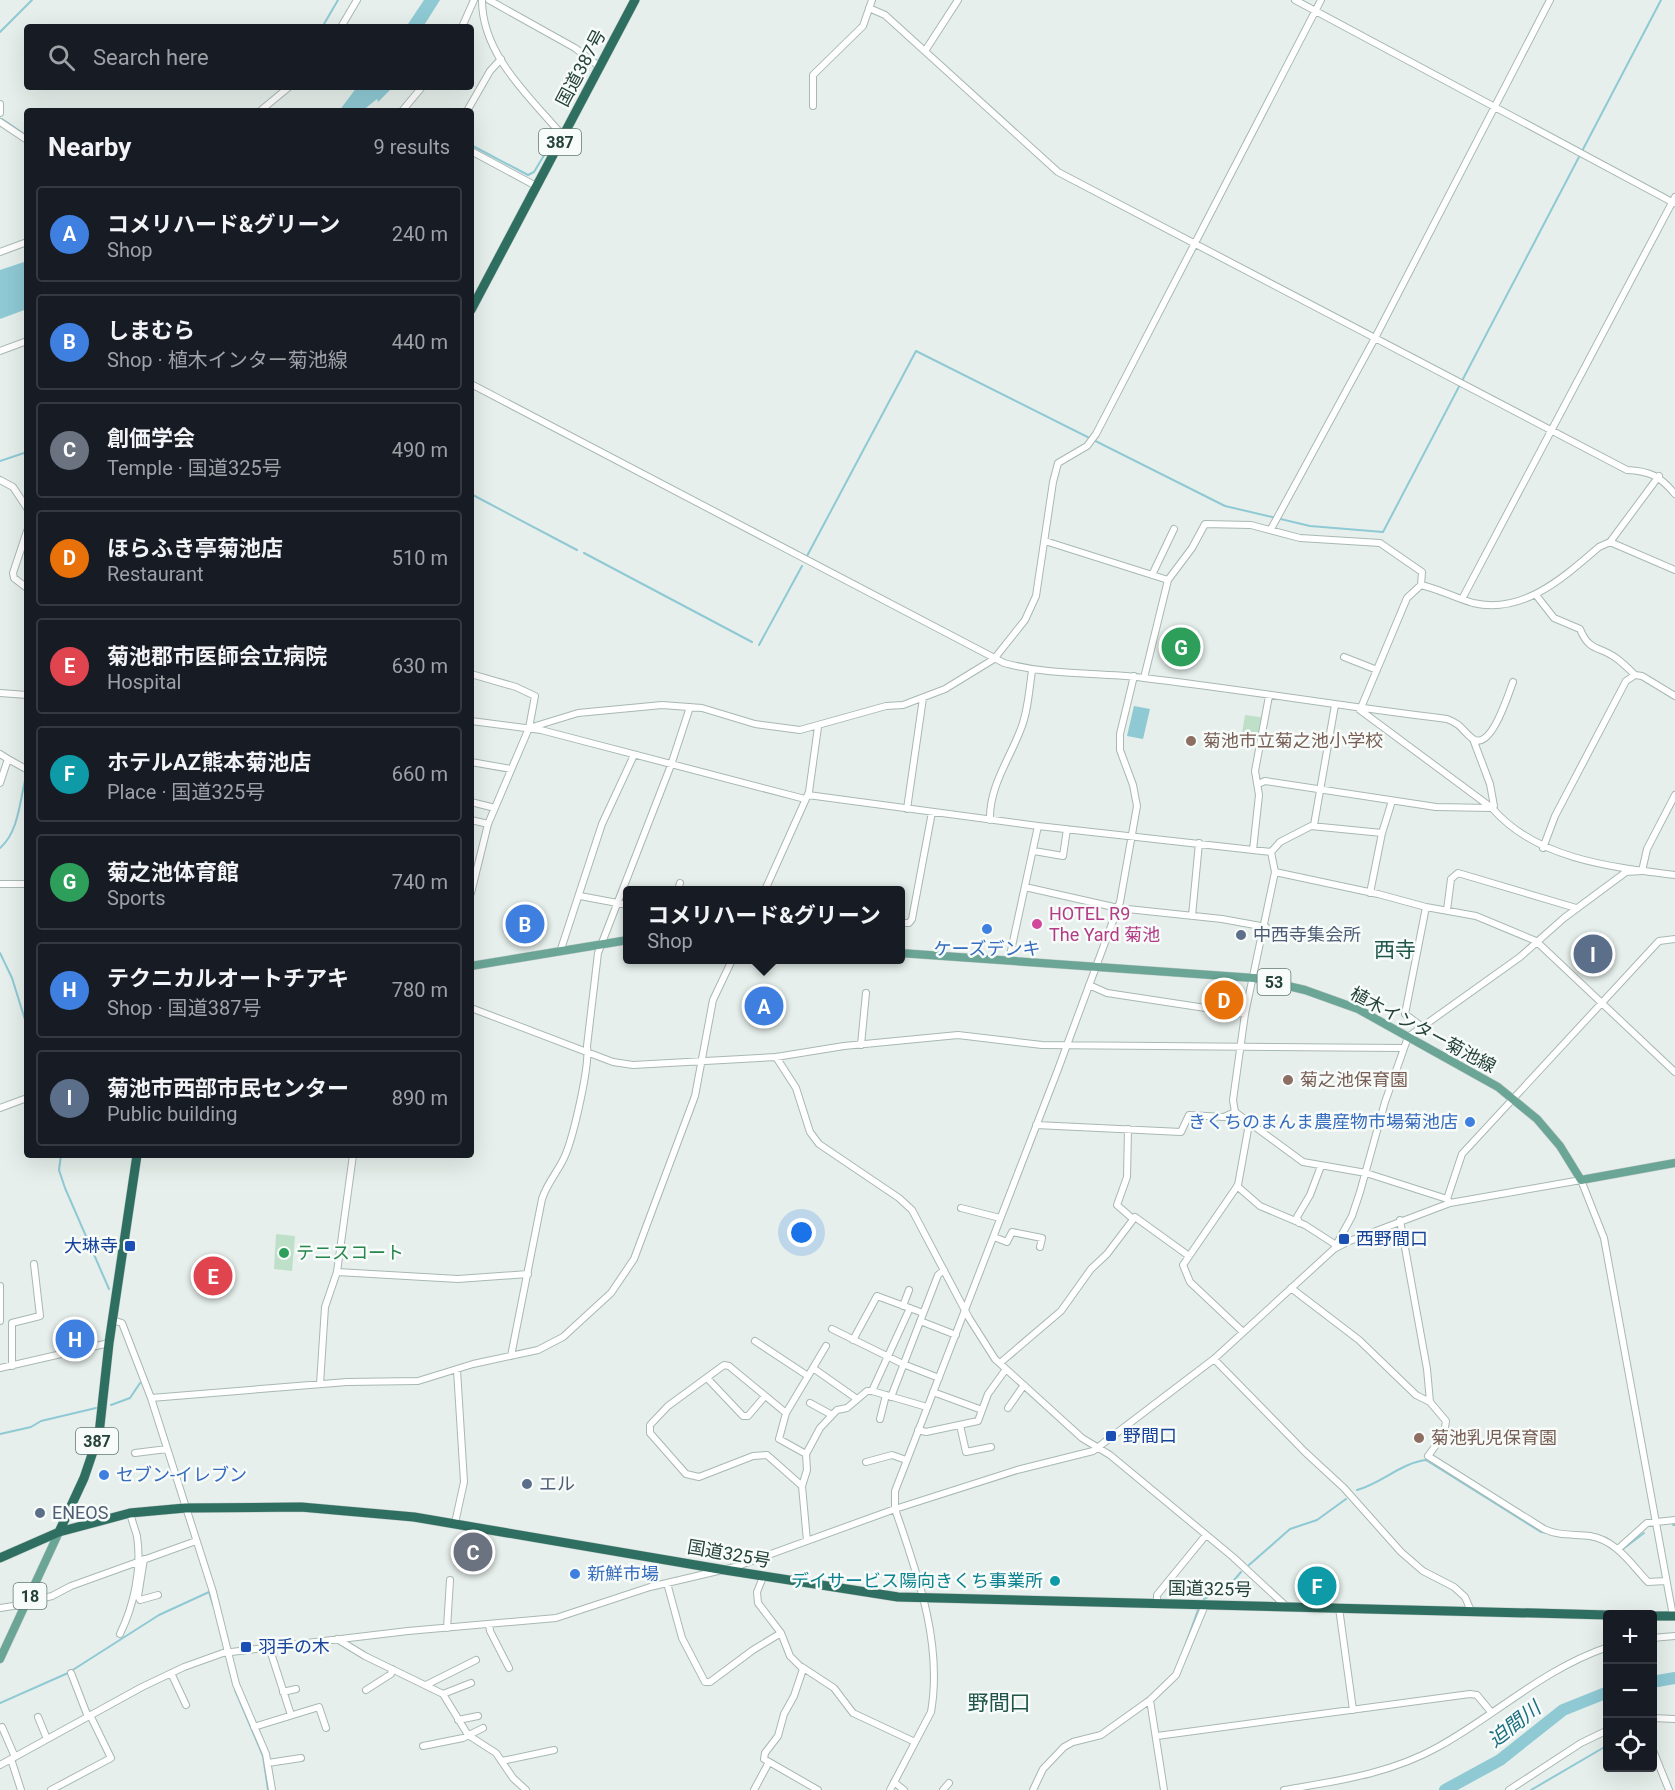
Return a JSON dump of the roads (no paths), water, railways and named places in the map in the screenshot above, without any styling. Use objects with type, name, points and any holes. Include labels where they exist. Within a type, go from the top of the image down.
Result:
[{"type":"highway","name":"国道387号","points":[[474,304],[635,0]]},
{"type":"highway","name":"387","points":[[59,1532],[84,1478],[99,1434],[112,1320],[137,1158]]},
{"type":"highway","name":"国道325号","points":[[0,1558],[59,1532],[130,1513],[185,1508],[326,1508],[380,1512],[455,1523],[878,1595],[1603,1615]]},
{"type":"highway","points":[[1657,1616],[1674,1616]]},
{"type":"main road","points":[[474,965],[602,942],[623,940]]},
{"type":"main road","name":"植木インター菊池線","points":[[905,953],[1254,978],[1323,995],[1374,1017],[1514,1098],[1538,1119],[1560,1146],[1581,1180]]},
{"type":"main road","points":[[1581,1180],[1675,1163]]},
{"type":"main road","name":"18","points":[[0,1659],[59,1532]]},
{"type":"street","points":[[343,24],[357,0]]},
{"type":"street","points":[[463,24],[474,0]]},
{"type":"street","points":[[482,0],[488,37],[501,59],[563,136]]},
{"type":"street","points":[[489,0],[575,48],[600,67]]},
{"type":"street","points":[[813,106],[813,75],[862,26],[872,0]]},
{"type":"street","points":[[925,51],[958,0]]},
{"type":"street","points":[[1295,0],[1674,201],[1462,598]]},
{"type":"street","points":[[529,728],[578,713],[662,705],[690,707],[755,724],[800,730],[923,698],[962,680],[994,659],[1025,620],[1036,596],[1053,482],[1058,463],[1087,446],[1096,434],[1321,0]]},
{"type":"street","points":[[1271,529],[1375,338],[1550,0]]},
{"type":"street","points":[[869,8],[885,15],[1058,172],[1627,470],[1644,471],[1659,476],[1675,494]]},
{"type":"street","points":[[469,108],[490,71],[501,59]]},
{"type":"street","points":[[264,108],[285,90]]},
{"type":"street","points":[[404,108],[420,90]]},
{"type":"street","points":[[0,104],[0,113]]},
{"type":"street","points":[[0,122],[24,138]]},
{"type":"street","points":[[474,154],[536,186]]},
{"type":"street","points":[[0,252],[24,243]]},
{"type":"street","points":[[0,351],[24,342]]},
{"type":"street","points":[[474,386],[994,659],[1032,671],[1134,676],[1360,710],[1447,719],[1458,723],[1473,739],[1490,784],[1494,806],[1492,808]]},
{"type":"street","points":[[1421,585],[1474,603],[1495,605],[1514,603],[1536,595],[1599,547],[1610,542],[1659,476]]},
{"type":"street","points":[[0,480],[13,486],[24,503]]},
{"type":"street","points":[[1144,678],[1168,580],[1174,568],[1187,557],[1205,524],[1251,525],[1300,538],[1380,543],[1422,572],[1421,585],[1407,598],[1360,710]]},
{"type":"street","points":[[1152,575],[1174,529]]},
{"type":"street","points":[[24,540],[13,573],[14,578],[24,586]]},
{"type":"street","points":[[1045,541],[1168,580]]},
{"type":"street","points":[[1610,542],[1675,570]]},
{"type":"street","points":[[1536,595],[1554,618],[1580,629],[1584,641],[1590,646],[1615,657],[1635,675],[1642,676],[1675,696]]},
{"type":"street","points":[[1344,657],[1377,670]]},
{"type":"street","points":[[990,820],[990,807],[1001,771],[1021,729],[1032,671]]},
{"type":"street","points":[[474,675],[516,687],[536,696],[529,728],[488,824],[474,881]]},
{"type":"street","points":[[1543,848],[1555,816],[1595,744],[1626,681],[1635,675]]},
{"type":"street","points":[[890,1790],[931,1712],[933,1700],[933,1663],[923,1598],[895,1509],[895,1491],[1118,908],[1137,806],[1133,785],[1120,750],[1120,734],[1134,676]]},
{"type":"street","points":[[1473,739],[1486,739],[1490,735],[1513,682]]},
{"type":"street","points":[[0,693],[24,695]]},
{"type":"street","points":[[1253,850],[1258,783],[1255,771],[1269,696]]},
{"type":"street","points":[[908,808],[923,698]]},
{"type":"street","points":[[1314,825],[1335,705]]},
{"type":"street","points":[[624,886],[690,707]]},
{"type":"street","points":[[1360,710],[1492,808],[1509,827],[1543,848],[1642,871],[1675,876]]},
{"type":"street","points":[[474,722],[529,728],[670,765],[807,797],[1038,826],[1271,852],[1292,835],[1314,825],[1382,833]]},
{"type":"street","points":[[767,886],[807,797],[814,773],[818,727]]},
{"type":"street","points":[[0,754],[24,768]]},
{"type":"street","points":[[561,950],[602,824],[634,755]]},
{"type":"street","points":[[0,783],[8,759]]},
{"type":"street","points":[[474,763],[511,769]]},
{"type":"street","points":[[1258,783],[1265,781],[1436,807],[1492,808]]},
{"type":"street","points":[[1642,871],[1647,849],[1675,795]]},
{"type":"street","points":[[1370,892],[1382,833],[1392,801]]},
{"type":"street","points":[[474,803],[495,808]]},
{"type":"street","points":[[905,923],[909,923],[912,919],[932,812]]},
{"type":"street","points":[[474,821],[488,824]]},
{"type":"street","points":[[1009,960],[1038,826]]},
{"type":"street","points":[[1034,851],[1063,856],[1067,829]]},
{"type":"street","points":[[1192,916],[1198,843]]},
{"type":"street","points":[[1271,852],[1275,872],[1266,927],[1245,1014],[1233,1100],[1236,1112],[1249,1124],[1303,1162],[1366,1173],[1448,1201]]},
{"type":"street","points":[[0,1765],[171,1673],[228,1652],[556,1618],[638,1590],[725,1570],[895,1509],[1099,1448],[1214,1359],[1335,1247],[1352,1216],[1402,1048],[1408,1037],[1520,957],[1576,908],[1626,872],[1642,871]]},
{"type":"street","points":[[1275,872],[1370,892],[1426,907],[1476,916],[1536,942],[1675,1072]]},
{"type":"street","points":[[1447,910],[1451,879],[1458,873],[1576,908]]},
{"type":"street","points":[[0,884],[24,884]]},
{"type":"street","points":[[511,1356],[542,1199],[548,1182],[564,1160],[571,1138],[588,1052],[596,970],[602,942],[623,887]]},
{"type":"street","points":[[1026,887],[1118,908],[1266,927]]},
{"type":"street","points":[[580,896],[623,904]]},
{"type":"street","points":[[1421,1026],[1405,1014],[1426,907]]},
{"type":"street","points":[[1448,1201],[1462,1154],[1659,941],[1675,939]]},
{"type":"street","points":[[152,1398],[321,1384],[418,1381],[538,1350],[563,1337],[611,1293],[629,1270],[666,1169],[688,1117],[713,1000],[730,964]]},
{"type":"street","points":[[1089,985],[1107,993],[1245,1014]]},
{"type":"street","points":[[861,1046],[866,993]]},
{"type":"street","points":[[474,1009],[614,1062],[633,1065],[776,1057],[927,1036],[958,1035],[1013,1043],[1402,1048]]},
{"type":"street","points":[[776,1057],[796,1088],[814,1138],[826,1150],[907,1204],[965,1311],[1000,1363],[1082,1438],[1099,1448],[1206,1535],[1287,1607]]},
{"type":"street","points":[[0,1108],[24,1099]]},
{"type":"street","points":[[1036,1125],[1181,1131],[1189,1115],[1224,1117],[1236,1112]]},
{"type":"street","points":[[1243,1332],[1185,1275],[1183,1265],[1237,1186],[1242,1175],[1249,1124]]},
{"type":"street","points":[[1128,1129],[1127,1177],[1117,1205],[1133,1219]]},
{"type":"street","points":[[321,1384],[325,1307],[337,1272],[353,1158]]},
{"type":"street","points":[[1299,1222],[1297,1217],[1310,1195],[1321,1166]]},
{"type":"street","points":[[1335,1247],[1448,1201],[1581,1180],[1604,1238],[1674,1616]]},
{"type":"street","points":[[1237,1186],[1260,1206],[1299,1222],[1335,1247]]},
{"type":"street","points":[[961,1208],[1000,1218]]},
{"type":"street","points":[[1000,1363],[1061,1311],[1091,1269],[1107,1254],[1133,1219],[1139,1218],[1189,1256]]},
{"type":"street","points":[[1400,1220],[1427,1369],[1430,1402]]},
{"type":"street","points":[[994,1237],[1007,1242],[1012,1232],[1042,1239],[1040,1247]]},
{"type":"street","points":[[0,1286],[0,1321],[12,1323],[40,1316],[34,1264]]},
{"type":"street","points":[[880,1419],[938,1275],[944,1270]]},
{"type":"street","points":[[337,1272],[458,1279],[528,1274]]},
{"type":"street","points":[[1292,1288],[1359,1340],[1416,1395],[1430,1402],[1446,1420],[1444,1434],[1428,1456],[1549,1531],[1594,1537],[1618,1549],[1648,1582],[1666,1581]]},
{"type":"street","points":[[872,1391],[906,1307],[909,1290]]},
{"type":"street","points":[[853,1340],[877,1296],[923,1313]]},
{"type":"street","points":[[112,1320],[122,1323],[152,1398],[213,1592],[236,1684],[268,1763],[272,1790]]},
{"type":"street","points":[[920,1321],[956,1335]]},
{"type":"street","points":[[12,1323],[12,1366]]},
{"type":"street","points":[[832,1329],[903,1364],[939,1378]]},
{"type":"street","points":[[755,1341],[808,1376]]},
{"type":"street","points":[[0,1368],[109,1343]]},
{"type":"street","points":[[806,1454],[779,1438],[786,1413],[826,1346]]},
{"type":"street","points":[[1214,1359],[1305,1452],[1344,1488],[1401,1552],[1423,1571],[1454,1587],[1465,1597],[1471,1611]]},
{"type":"street","points":[[786,1413],[729,1365],[724,1365],[668,1406],[650,1425],[650,1433],[686,1474],[693,1477],[699,1477],[762,1454],[767,1455],[802,1486]]},
{"type":"street","points":[[813,1368],[857,1399]]},
{"type":"street","points":[[918,1430],[926,1432],[978,1420],[988,1394],[1006,1369]]},
{"type":"street","points":[[455,1523],[464,1482],[457,1370]]},
{"type":"street","points":[[706,1378],[743,1416],[748,1416],[765,1396]]},
{"type":"street","points":[[1008,1408],[1024,1385]]},
{"type":"street","points":[[807,1541],[802,1486],[807,1470],[806,1454],[820,1428],[831,1415],[867,1391],[927,1407]]},
{"type":"street","points":[[933,1392],[982,1410]]},
{"type":"street","points":[[810,1403],[831,1415]]},
{"type":"street","points":[[960,1425],[966,1452],[991,1447]]},
{"type":"street","points":[[135,1453],[167,1449]]},
{"type":"street","points":[[866,1462],[892,1455],[906,1460]]},
{"type":"street","points":[[130,1513],[141,1560],[138,1596],[140,1600],[158,1595]]},
{"type":"street","points":[[1618,1549],[1642,1526],[1655,1521],[1675,1520]]},
{"type":"street","points":[[1157,1604],[1157,1595],[1206,1535]]},
{"type":"street","points":[[0,1608],[52,1596],[70,1586],[196,1541]]},
{"type":"street","points":[[120,1634],[133,1598],[141,1560]]},
{"type":"street","points":[[763,1577],[757,1592],[758,1604],[781,1633],[790,1656],[838,1692],[853,1713],[915,1742]]},
{"type":"street","points":[[447,1628],[450,1580]]},
{"type":"street","points":[[667,1583],[682,1638],[705,1682],[710,1682],[753,1650],[781,1633]]},
{"type":"street","points":[[1033,1790],[1043,1769],[1064,1747],[1073,1742],[1101,1735],[1150,1700],[1182,1666],[1205,1605]]},
{"type":"street","points":[[1339,1608],[1353,1710]]},
{"type":"street","points":[[489,1624],[490,1631],[508,1668]]},
{"type":"street","points":[[1657,1638],[1675,1636]]},
{"type":"street","points":[[337,1639],[443,1694],[468,1735],[496,1753],[513,1779],[526,1790]]},
{"type":"street","points":[[270,1647],[291,1715]]},
{"type":"street","points":[[1284,1790],[1358,1777],[1407,1762],[1443,1744],[1560,1667],[1603,1649]]},
{"type":"street","points":[[426,1685],[476,1660]]},
{"type":"street","points":[[802,1667],[797,1690],[784,1714],[778,1736],[763,1756],[769,1762],[818,1790]]},
{"type":"street","points":[[366,1690],[392,1674],[393,1669]]},
{"type":"street","points":[[51,1790],[111,1758],[89,1716],[71,1673]]},
{"type":"street","points":[[171,1673],[186,1706]]},
{"type":"street","points":[[443,1694],[471,1683]]},
{"type":"street","points":[[283,1692],[296,1689]]},
{"type":"street","points":[[1157,1736],[1470,1694],[1477,1695],[1491,1712]]},
{"type":"street","points":[[1150,1700],[1164,1790]]},
{"type":"street","points":[[254,1727],[319,1707],[326,1728]]},
{"type":"street","points":[[38,1716],[47,1739]]},
{"type":"street","points":[[458,1720],[478,1716]]},
{"type":"street","points":[[1657,1718],[1675,1719]]},
{"type":"street","points":[[2,1727],[21,1790]]},
{"type":"street","points":[[423,1746],[468,1735],[483,1728]]},
{"type":"street","points":[[1509,1790],[1581,1743],[1603,1732]]},
{"type":"street","points":[[502,1761],[554,1750]]},
{"type":"street","points":[[268,1763],[301,1758]]},
{"type":"street","points":[[1657,1758],[1669,1790]]},
{"type":"street","points":[[754,1790],[769,1762]]},
{"type":"street","points":[[894,1782],[904,1790]]},
{"type":"street","points":[[943,1790],[949,1784]]},
{"type":"water","points":[[424,0],[440,0],[425,24],[408,24]]},
{"type":"water","points":[[355,90],[390,90],[378,102],[377,99],[366,108],[341,108]]},
{"type":"water","points":[[24,262],[24,310],[0,319],[0,270]]},
{"type":"water","points":[[1134,706],[1150,709],[1143,739],[1127,736]]},
{"type":"waterway","points":[[0,32],[32,0]]},
{"type":"waterway","points":[[324,24],[338,0]]},
{"type":"waterway","points":[[807,556],[916,351],[1225,506],[1310,526],[1383,532],[1661,0]]},
{"type":"waterway","points":[[2,119],[24,134]]},
{"type":"waterway","points":[[474,147],[528,175],[534,172],[552,142]]},
{"type":"waterway","points":[[0,461],[24,453]]},
{"type":"waterway","points":[[474,496],[577,550]]},
{"type":"waterway","points":[[584,553],[752,642]]},
{"type":"waterway","points":[[759,645],[802,566]]},
{"type":"waterway","points":[[0,848],[12,832],[24,786]]},
{"type":"waterway","points":[[0,953],[12,978],[24,1016]]},
{"type":"waterway","points":[[61,1158],[59,1170],[65,1188],[109,1289]]},
{"type":"waterway","points":[[111,1405],[130,1398],[140,1383]]},
{"type":"waterway","points":[[0,1434],[31,1427],[41,1421],[96,1408]]},
{"type":"waterway","points":[[1357,1490],[1408,1465],[1426,1460],[1541,1532],[1584,1538]]},
{"type":"waterway","points":[[1249,1565],[1290,1529],[1317,1520],[1346,1499]]},
{"type":"waterway","points":[[1623,1549],[1644,1533]]},
{"type":"waterway","points":[[1204,1599],[1230,1585],[1241,1572]]},
{"type":"waterway","points":[[0,1703],[68,1673],[159,1615],[209,1592],[213,1605]]},
{"type":"waterway","points":[[1185,1646],[1198,1610]]},
{"type":"waterway","name":"迫間川","points":[[1657,1681],[1675,1678]]},
{"type":"waterway","points":[[235,1690],[263,1756],[268,1790]]},
{"type":"waterway","name":"迫間川","points":[[1445,1790],[1500,1760],[1563,1710],[1603,1694]]},
{"type":"waterway","points":[[1071,1740],[1083,1737]]},
{"type":"waterway","points":[[1531,1790],[1603,1748]]},
{"type":"waterway","points":[[1034,1782],[1039,1771]]},
{"type":"place","name":"菊之池体育館","points":[[1181,647]]},
{"type":"place","name":"菊池市立菊之池小学校","points":[[1191,741]]},
{"type":"place","name":"しまむら","points":[[525,924]]},
{"type":"place","name":"HOTEL R9 The Yard 菊池","points":[[1037,924]]},
{"type":"place","name":"ケーズデンキ","points":[[987,929]]},
{"type":"place","name":"中西寺集会所","points":[[1241,935]]},
{"type":"place","name":"菊池市西部市民センター","points":[[1593,954]]},
{"type":"place","name":"ほらふき亭菊池店","points":[[1224,1000]]},
{"type":"place","name":"コメリハード&グリーン","points":[[764,1006]]},
{"type":"place","name":"菊之池保育園","points":[[1288,1080]]},
{"type":"place","name":"きくちのまんま農産物市場菊池店","points":[[1470,1122]]},
{"type":"place","name":"西野間口","points":[[1344,1239]]},
{"type":"place","name":"大琳寺","points":[[130,1246]]},
{"type":"place","name":"テニスコート","points":[[284,1253]]},
{"type":"place","name":"菊池郡市医師会立病院","points":[[213,1276]]},
{"type":"place","name":"テクニカルオートチアキ","points":[[75,1339]]},
{"type":"place","name":"野間口","points":[[1111,1436]]},
{"type":"place","name":"菊池乳児保育園","points":[[1419,1438]]},
{"type":"place","name":"セブン-イレブン","points":[[104,1475]]},
{"type":"place","name":"エル","points":[[527,1484]]},
{"type":"place","name":"ENEOS","points":[[40,1513]]},
{"type":"place","name":"創価学会","points":[[473,1552]]},
{"type":"place","name":"新鮮市場","points":[[575,1574]]},
{"type":"place","name":"デイサービス陽向きくち事業所","points":[[1055,1581]]},
{"type":"place","name":"ホテルAZ熊本菊池店","points":[[1317,1586]]},
{"type":"place","name":"羽手の木","points":[[246,1647]]},
{"type":"district","name":"西寺","points":[[1395,950]]},
{"type":"district","name":"野間口","points":[[999,1703]]}]
